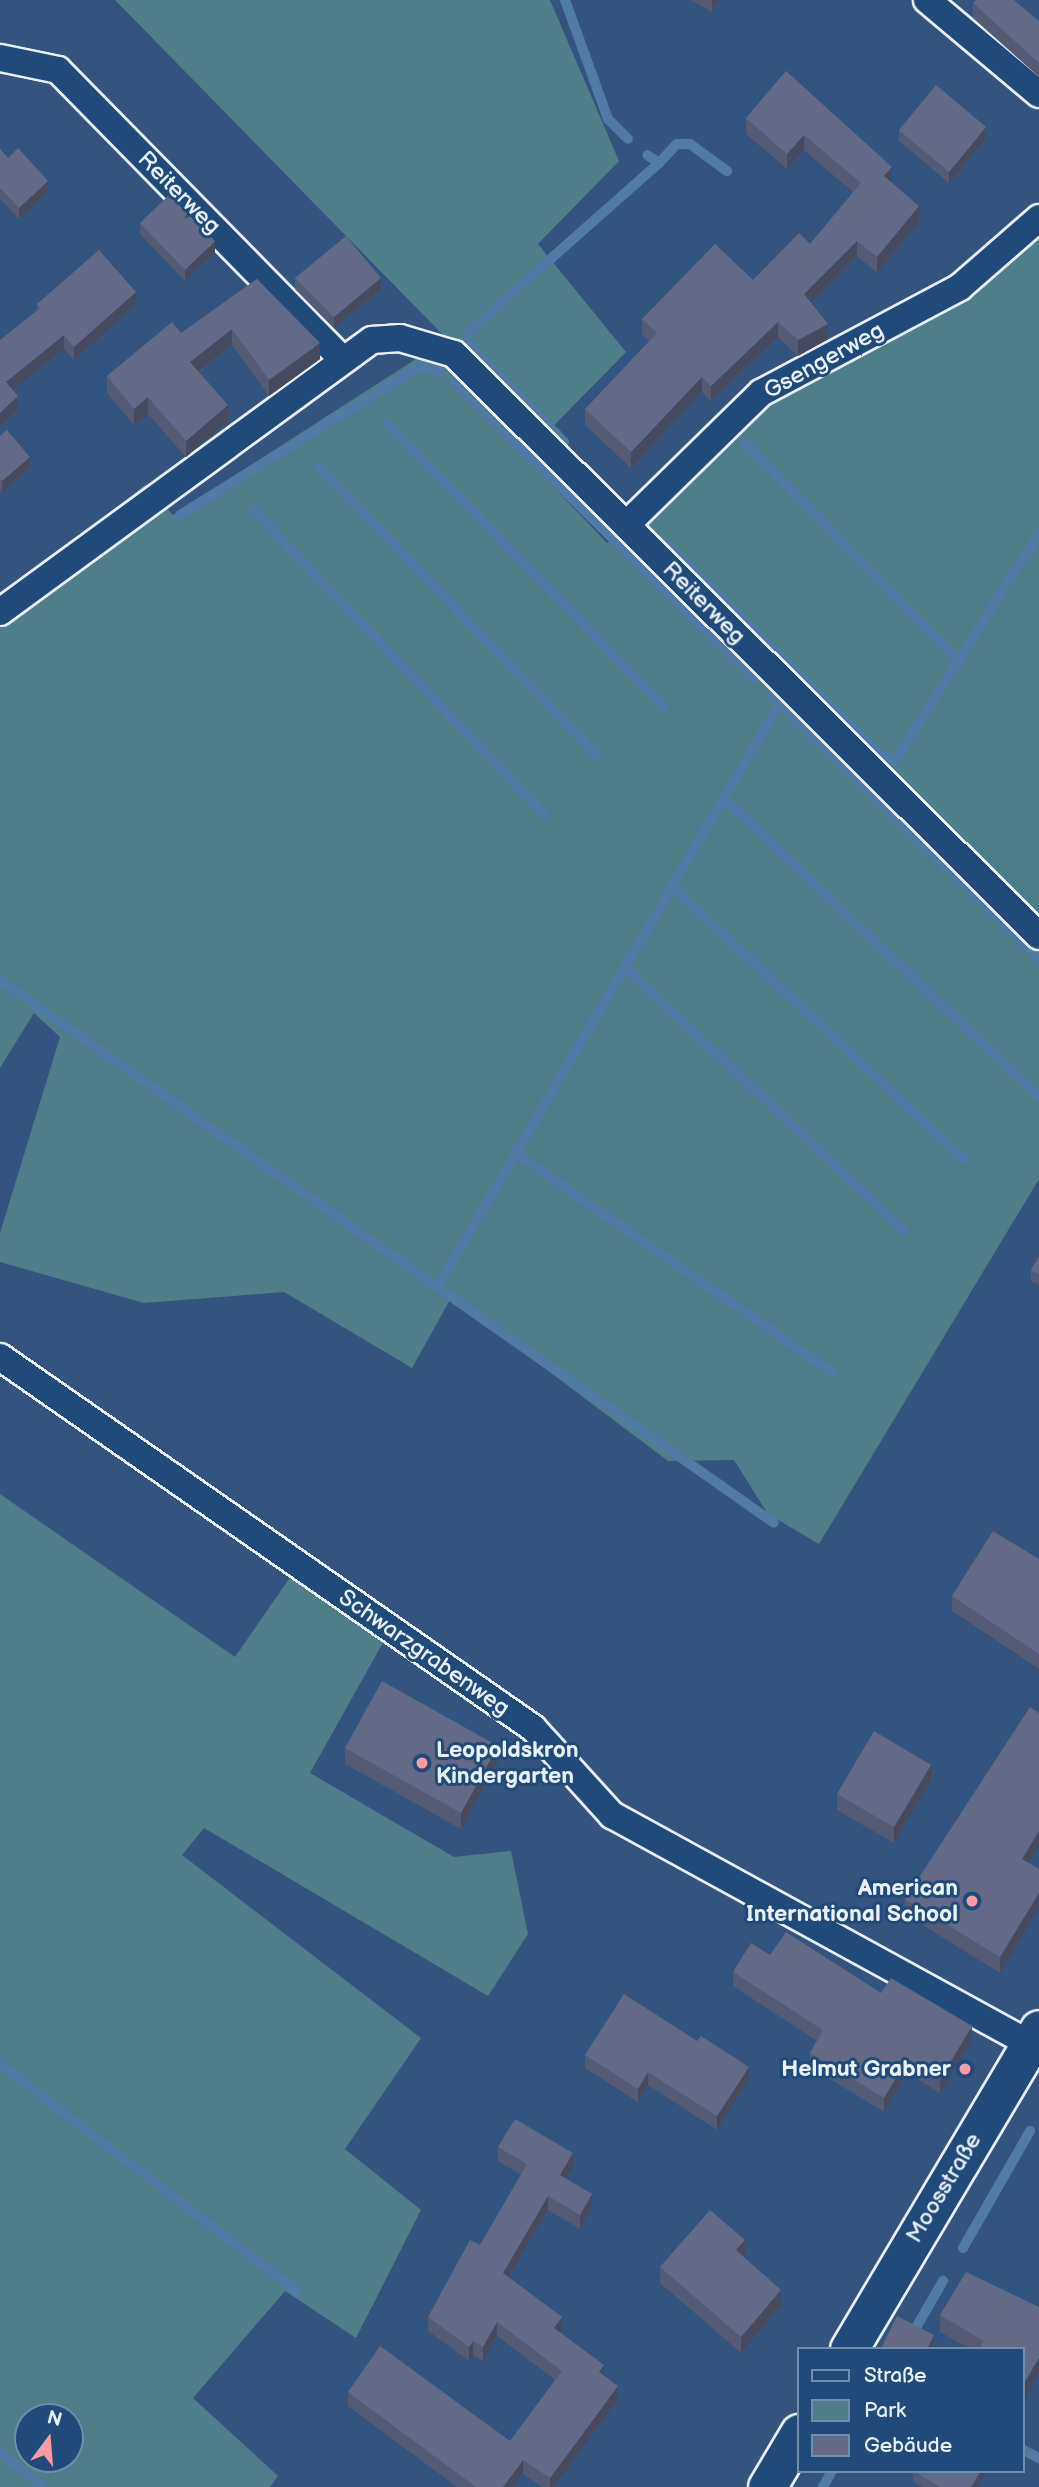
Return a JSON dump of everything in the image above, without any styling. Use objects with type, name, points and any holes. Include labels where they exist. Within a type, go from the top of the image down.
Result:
[{"type":"street","points":[[927,0],[1039,94]]},
{"type":"street","name":"Reiterweg","points":[[0,58],[58,70],[342,359]]},
{"type":"street","name":"Gsengerweg","points":[[625,525],[761,393],[960,287],[1039,218]]},
{"type":"street","name":"Reiterweg","points":[[0,612],[342,359],[372,340],[400,338],[454,354],[1039,936]]},
{"type":"street","name":"Schwarzgrabenweg","points":[[0,1357],[533,1728],[612,1815],[1034,2036]]},
{"type":"street","name":"Moosstraße","points":[[850,2347],[1034,2036]]},
{"type":"street","points":[[767,2487],[797,2436]]},
{"type":"green space","points":[[115,0],[550,0],[619,161],[538,244],[626,352],[524,456],[607,543],[780,398],[1039,228],[1039,1179],[819,1544],[768,1514],[734,1460],[668,1461],[451,1298],[412,1368],[284,1292],[144,1303],[0,1262],[0,1233],[60,1037],[34,1013],[0,1068],[0,599],[145,485],[173,515],[447,339]]},
{"type":"green space","points":[[0,1494],[235,1657],[291,1576],[385,1639],[310,1773],[454,1857],[511,1851],[528,1934],[488,1996],[204,1828],[182,1855],[421,2038],[345,2149],[421,2210],[356,2338],[285,2291],[193,2398],[278,2476],[270,2487],[0,2487]]},
{"type":"building","points":[[976,0],[1014,0],[1039,21],[1039,63],[973,3]]},
{"type":"building","points":[[786,71],[892,167],[884,176],[919,206],[877,257],[857,241],[804,294],[828,324],[798,340],[778,322],[711,386],[702,377],[631,452],[585,409],[657,333],[642,319],[715,244],[753,280],[799,233],[810,244],[861,183],[804,135],[787,154],[746,118]]},
{"type":"building","points":[[936,85],[986,127],[949,172],[899,130]]},
{"type":"building","points":[[18,148],[48,181],[19,208],[0,188],[0,149],[8,158]]},
{"type":"building","points":[[169,195],[215,241],[185,270],[140,223]]},
{"type":"building","points":[[346,236],[381,278],[334,317],[295,278]]},
{"type":"building","points":[[99,250],[136,292],[74,347],[64,335],[6,382],[18,396],[0,413],[0,340],[40,308],[37,304]]},
{"type":"building","points":[[257,279],[320,343],[269,380],[232,329],[190,362],[228,405],[186,441],[148,397],[134,409],[107,376],[172,322],[181,333]]},
{"type":"building","points":[[7,430],[30,457],[2,481],[0,436]]},
{"type":"building","points":[[1039,1256],[1039,1274],[1031,1270]]},
{"type":"building","points":[[993,1531],[1039,1559],[1039,1654],[952,1596]]},
{"type":"building","name":"Leopoldskron Kindergarten","points":[[382,1681],[498,1746],[461,1813],[345,1748]]},
{"type":"building","points":[[1030,1707],[1039,1713],[1039,1831],[1022,1859],[1039,1869],[1039,1893],[1000,1957],[905,1899]]},
{"type":"building","points":[[874,1731],[931,1765],[894,1827],[837,1794]]},
{"type":"building","points":[[786,1932],[881,1993],[891,1978],[972,2026],[940,2079],[907,2059],[884,2098],[810,2053],[823,2030],[733,1972],[751,1943],[770,1955]]},
{"type":"building","points":[[624,1994],[697,2041],[701,2036],[749,2067],[717,2116],[648,2072],[638,2089],[585,2055]]},
{"type":"building","points":[[515,2119],[573,2153],[560,2175],[592,2194],[580,2215],[548,2196],[503,2273],[562,2317],[554,2328],[604,2365],[599,2372],[618,2386],[550,2478],[523,2460],[503,2487],[476,2487],[348,2392],[380,2346],[510,2441],[562,2371],[497,2322],[483,2347],[473,2341],[469,2347],[428,2317],[470,2240],[480,2245],[527,2164],[498,2147]]},
{"type":"building","points":[[710,2210],[745,2240],[736,2250],[781,2290],[741,2337],[660,2267]]},
{"type":"building","points":[[966,2272],[1039,2307],[1039,2358],[1025,2382],[1025,2347],[980,2347],[984,2341],[940,2315]]},
{"type":"building","points":[[897,2316],[934,2335],[928,2347],[882,2346]]},
{"type":"building","points":[[917,2473],[980,2473],[971,2487],[940,2487]]},
{"type":"waterway","points":[[565,0],[608,119],[628,139]]},
{"type":"waterway","points":[[659,163],[677,144],[690,144],[727,171]]},
{"type":"waterway","points":[[564,442],[469,344],[468,332],[659,163],[647,155]]},
{"type":"waterway","points":[[180,515],[420,366],[439,371]]},
{"type":"waterway","points":[[454,382],[756,680]]},
{"type":"waterway","points":[[386,422],[663,706]]},
{"type":"waterway","points":[[745,442],[960,662]]},
{"type":"waterway","points":[[319,466],[596,755]]},
{"type":"waterway","points":[[253,509],[544,815]]},
{"type":"waterway","points":[[662,540],[881,755],[895,761],[1039,533]]},
{"type":"waterway","points":[[772,696],[1039,958]]},
{"type":"waterway","points":[[438,1286],[779,704]]},
{"type":"waterway","points":[[725,799],[1039,1097]]},
{"type":"waterway","points":[[672,886],[964,1159]]},
{"type":"waterway","points":[[624,966],[905,1232]]},
{"type":"waterway","points":[[0,980],[774,1523]]},
{"type":"waterway","points":[[514,1152],[833,1373]]},
{"type":"waterway","points":[[0,2064],[297,2291]]},
{"type":"waterway","points":[[963,2248],[1030,2131]]},
{"type":"waterway","points":[[914,2331],[943,2281]]},
{"type":"waterway","points":[[1025,2451],[1039,2458]]},
{"type":"waterway","points":[[0,2452],[42,2487]]},
{"type":"waterway","points":[[823,2487],[831,2473]]},
{"type":"place","name":"Leopoldskron Kindergarten","points":[[422,1763]]},
{"type":"place","name":"American International School","points":[[972,1901]]},
{"type":"place","name":"Helmut Grabner","points":[[965,2069]]}]
